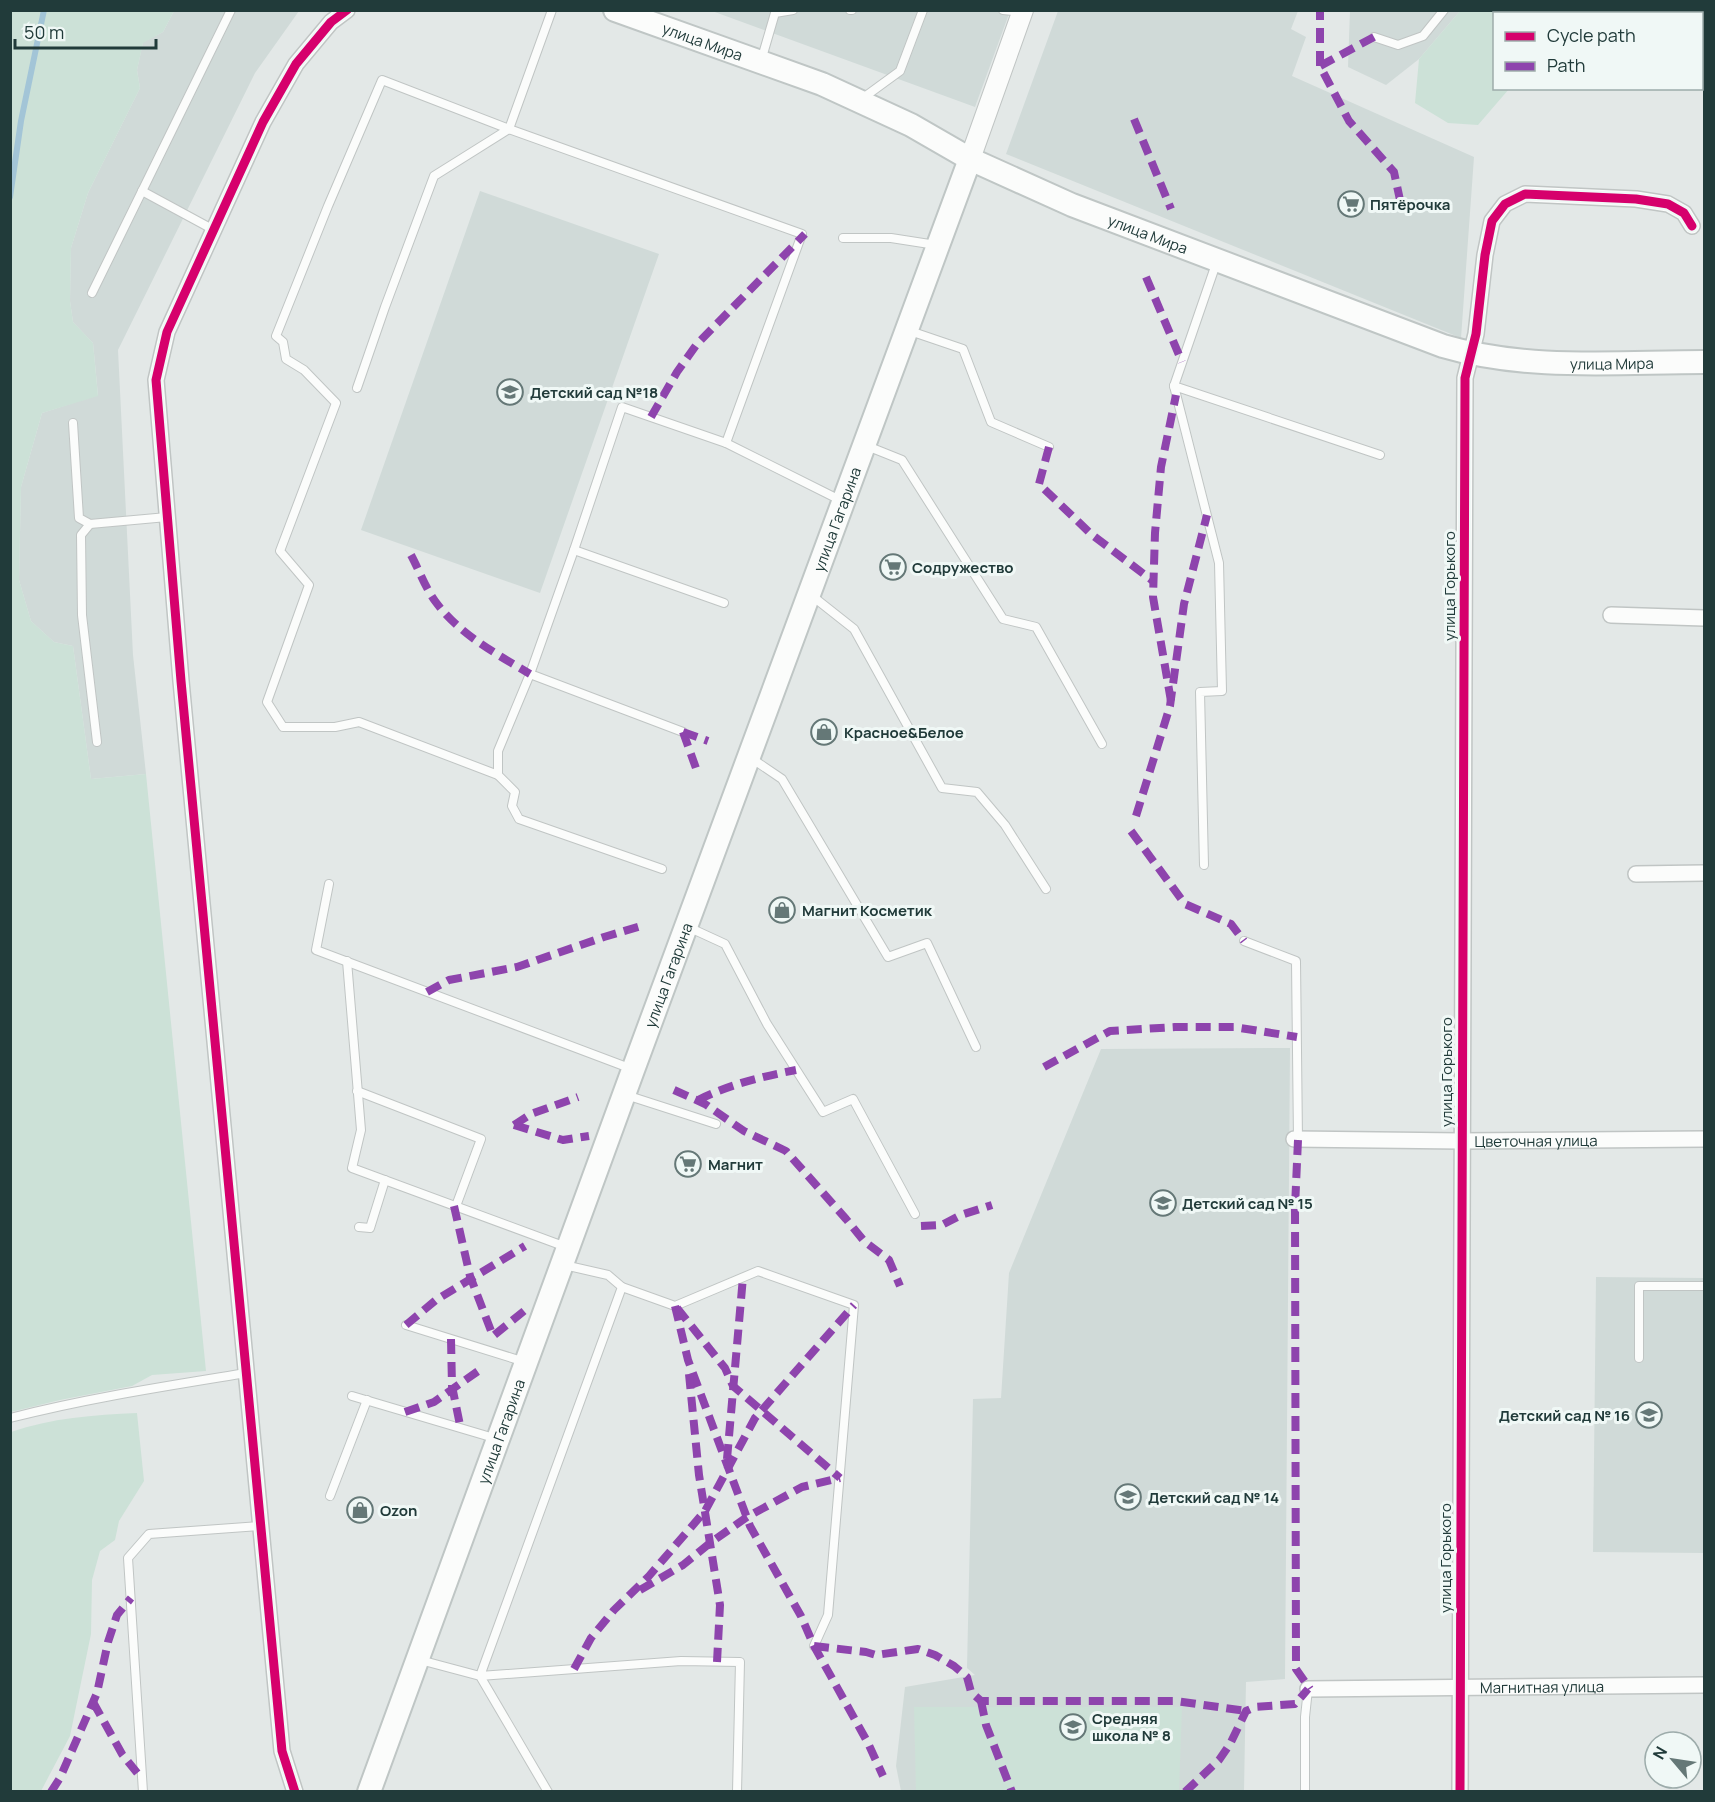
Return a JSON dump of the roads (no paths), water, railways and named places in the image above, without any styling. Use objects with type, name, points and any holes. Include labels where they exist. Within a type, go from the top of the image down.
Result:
[{"type":"main road","name":"улица Мира","points":[[615,10],[822,84],[911,125],[970,159],[1072,205],[1416,337],[1470,354],[1507,360],[1555,363],[1704,362]]},
{"type":"main road","name":"улица Гагарина","points":[[369,1791],[970,159]]},
{"type":"street","points":[[295,1791],[282,1751],[181,681],[156,380],[167,332],[263,122],[296,64],[332,22],[347,10]]},
{"type":"street","points":[[970,159],[1023,11]]},
{"type":"street","name":"улица Горького","points":[[1460,1791],[1465,378],[1476,334],[1485,255],[1492,221],[1505,204],[1525,194],[1636,199],[1668,204],[1684,213],[1692,226]]},
{"type":"street","points":[[1611,615],[1704,618]]},
{"type":"street","points":[[1636,874],[1704,873]]},
{"type":"street","name":"Цветочная улица","points":[[1296,1140],[1704,1139]]},
{"type":"street","name":"Магнитная улица","points":[[1308,1689],[1704,1685]]},
{"type":"lane","points":[[92,293],[231,10]]},
{"type":"lane","points":[[357,388],[434,176],[509,129],[552,10]]},
{"type":"lane","points":[[761,62],[775,13],[793,10]]},
{"type":"lane","points":[[859,101],[900,71],[923,10]]},
{"type":"lane","points":[[1003,10],[1023,11]]},
{"type":"lane","points":[[1374,37],[1398,45],[1423,36],[1444,10]]},
{"type":"lane","points":[[662,868],[519,819],[512,806],[515,792],[498,775],[358,722],[335,727],[283,727],[267,702],[309,585],[280,551],[336,403],[304,370],[286,359],[283,342],[276,336],[332,196],[382,80],[509,129],[802,234],[726,443]]},
{"type":"lane","points":[[142,191],[214,230]]},
{"type":"lane","points":[[843,238],[891,238],[940,245]]},
{"type":"lane","points":[[1204,865],[1200,692],[1222,692],[1219,562],[1174,386],[1218,260]]},
{"type":"lane","points":[[908,331],[963,349],[991,422],[1049,447]]},
{"type":"lane","points":[[1174,386],[1380,454]]},
{"type":"lane","points":[[498,775],[498,751],[530,674],[622,407],[726,443],[844,502]]},
{"type":"lane","points":[[74,423],[79,518],[90,524],[167,517]]},
{"type":"lane","points":[[865,445],[902,460],[1003,619],[1036,627],[1102,744]]},
{"type":"lane","points":[[90,524],[81,535],[82,615],[97,742]]},
{"type":"lane","points":[[574,550],[724,603]]},
{"type":"lane","points":[[810,594],[854,629],[942,788],[977,792],[1005,825],[1047,889]]},
{"type":"lane","points":[[530,674],[683,732]]},
{"type":"lane","points":[[750,757],[782,779],[888,957],[927,944],[976,1047]]},
{"type":"lane","points":[[329,884],[316,950],[633,1070]]},
{"type":"lane","points":[[687,926],[725,944],[767,1024],[823,1113],[853,1099],[915,1214]]},
{"type":"lane","points":[[1244,941],[1296,961],[1296,1140]]},
{"type":"lane","points":[[347,961],[361,1130],[352,1168],[456,1206],[608,1275],[622,1287],[675,1306],[758,1271],[854,1305],[828,1615],[814,1646]]},
{"type":"lane","points":[[357,1090],[481,1139],[456,1206]]},
{"type":"lane","points":[[624,1095],[716,1124]]},
{"type":"lane","points":[[359,1227],[370,1228],[385,1180]]},
{"type":"lane","points":[[1639,1358],[1639,1287],[1704,1286]]},
{"type":"lane","points":[[480,1676],[622,1287]]},
{"type":"lane","points":[[406,1325],[526,1362]]},
{"type":"lane","points":[[10,1418],[118,1394],[246,1373]]},
{"type":"lane","points":[[352,1396],[499,1440]]},
{"type":"lane","points":[[330,1496],[367,1400]]},
{"type":"lane","points":[[142,1791],[128,1558],[149,1534],[260,1526]]},
{"type":"lane","points":[[418,1660],[480,1676],[681,1661],[740,1662],[737,1791]]},
{"type":"lane","points":[[480,1676],[548,1791]]},
{"type":"lane","points":[[1305,1791],[1305,1718],[1308,1689]]},
{"type":"waterway","points":[[10,197],[21,121],[44,10]]},
{"type":"place","name":"Пятёрочка","points":[[1351,204]]},
{"type":"place","name":"Детский сад №18","points":[[510,392]]},
{"type":"place","name":"Содружество","points":[[893,567]]},
{"type":"place","name":"Красное&Белое","points":[[824,732]]},
{"type":"place","name":"Магнит Косметик","points":[[782,910]]},
{"type":"place","name":"Магнит","points":[[688,1164]]},
{"type":"place","name":"Детский сад № 15","points":[[1163,1203]]},
{"type":"place","name":"Детский сад № 16","points":[[1649,1415]]},
{"type":"place","name":"Детский сад № 14","points":[[1128,1497]]},
{"type":"place","name":"Ozon","points":[[360,1510]]},
{"type":"place","name":"Cредняя школа № 8","points":[[1073,1727]]}]
